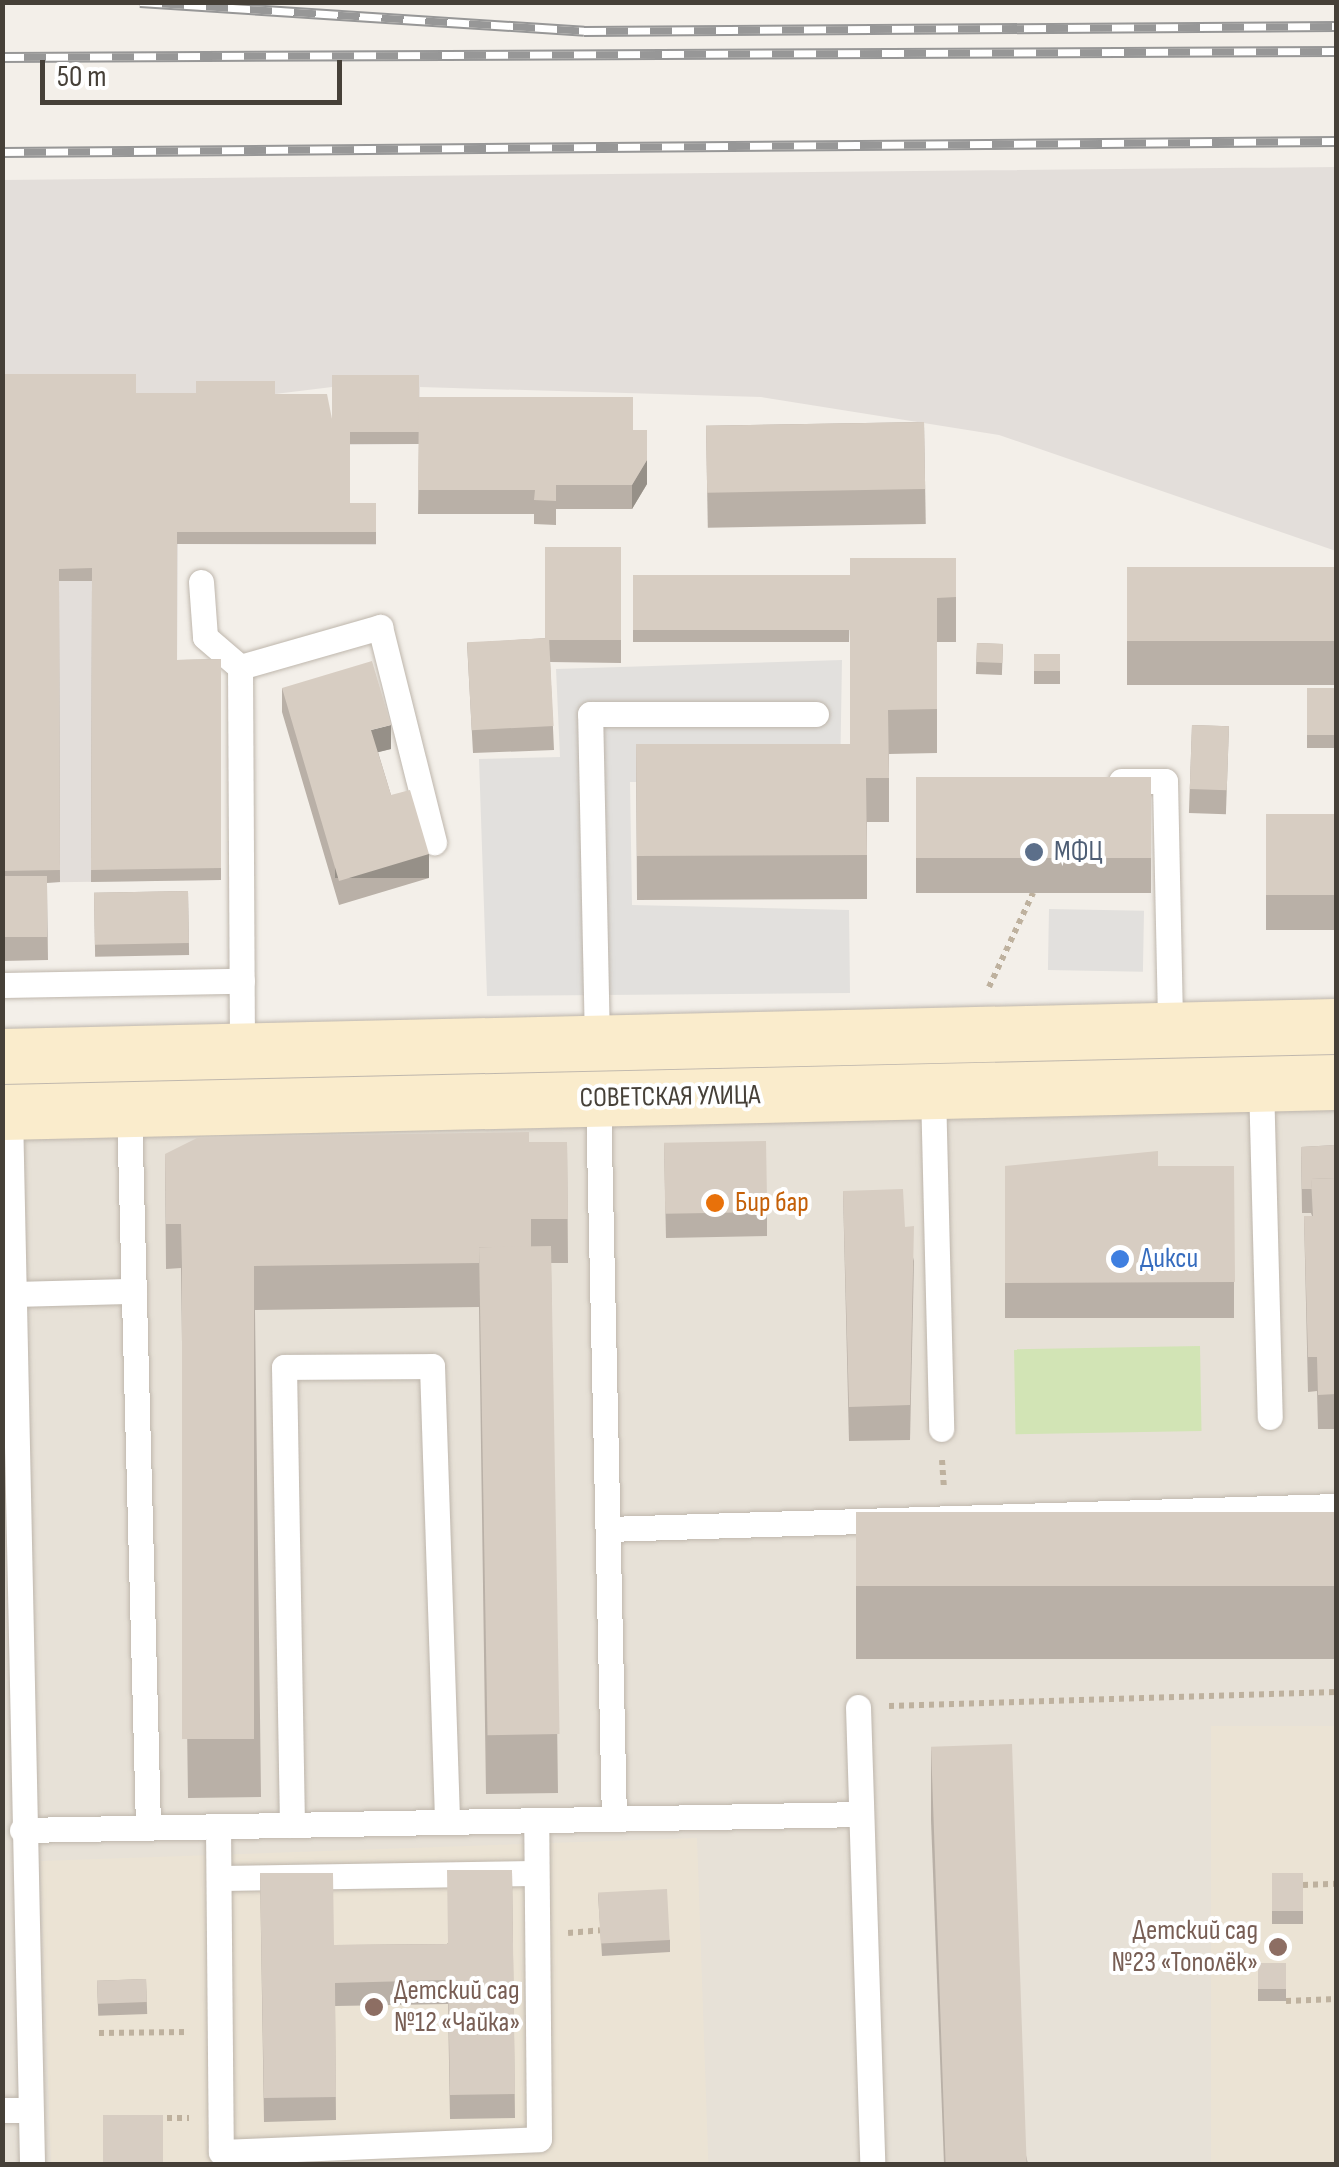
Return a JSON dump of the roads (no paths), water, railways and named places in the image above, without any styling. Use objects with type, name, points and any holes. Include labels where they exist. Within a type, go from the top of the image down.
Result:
[{"type":"main road","name":"СОВЕТСКАЯ УЛИЦА","points":[[2,1056],[1336,1026]]},
{"type":"main road","name":"СОВЕТСКАЯ УЛИЦА","points":[[6,1112],[1336,1082]]},
{"type":"lane","points":[[201,582],[205,637],[240,667],[242,1051]]},
{"type":"lane","points":[[240,667],[380,627],[434,842]]},
{"type":"lane","points":[[597,1043],[590,714],[816,714]]},
{"type":"lane","points":[[1086,781],[1165,781],[1170,1030]]},
{"type":"lane","points":[[2,985],[242,981]]},
{"type":"lane","points":[[1261,1084],[1270,1417]]},
{"type":"lane","points":[[933,1091],[941,1430]]},
{"type":"lane","points":[[598,1099],[614,1818]]},
{"type":"lane","points":[[129,1110],[148,1828]]},
{"type":"lane","points":[[6,1112],[17,1294],[22,1830],[32,2164]]},
{"type":"lane","points":[[17,1294],[134,1291]]},
{"type":"lane","points":[[292,1825],[284,1367],[432,1366],[447,1822]]},
{"type":"lane","points":[[608,1530],[1336,1506]]},
{"type":"lane","points":[[858,1707],[872,2164]]},
{"type":"lane","points":[[22,1830],[861,1814]]},
{"type":"lane","points":[[218,1826],[221,2152],[539,2139],[536,1820]]},
{"type":"lane","points":[[218,1878],[536,1873]]},
{"type":"lane","points":[[2,2110],[30,2110]]},
{"type":"railway","points":[[140,2],[584,31],[1336,26]]},
{"type":"railway","points":[[2,57],[1336,51]]},
{"type":"railway","points":[[2,152],[1336,141]]},
{"type":"place","name":"МФЦ","points":[[1034,852]]},
{"type":"place","name":"Бир бар","points":[[715,1203]]},
{"type":"place","name":"Дикси","points":[[1120,1259]]},
{"type":"place","name":"Детский сад №23 «Тополёк»","points":[[1278,1947]]},
{"type":"place","name":"Детский сад №12 «Чайка»","points":[[374,2007]]}]
